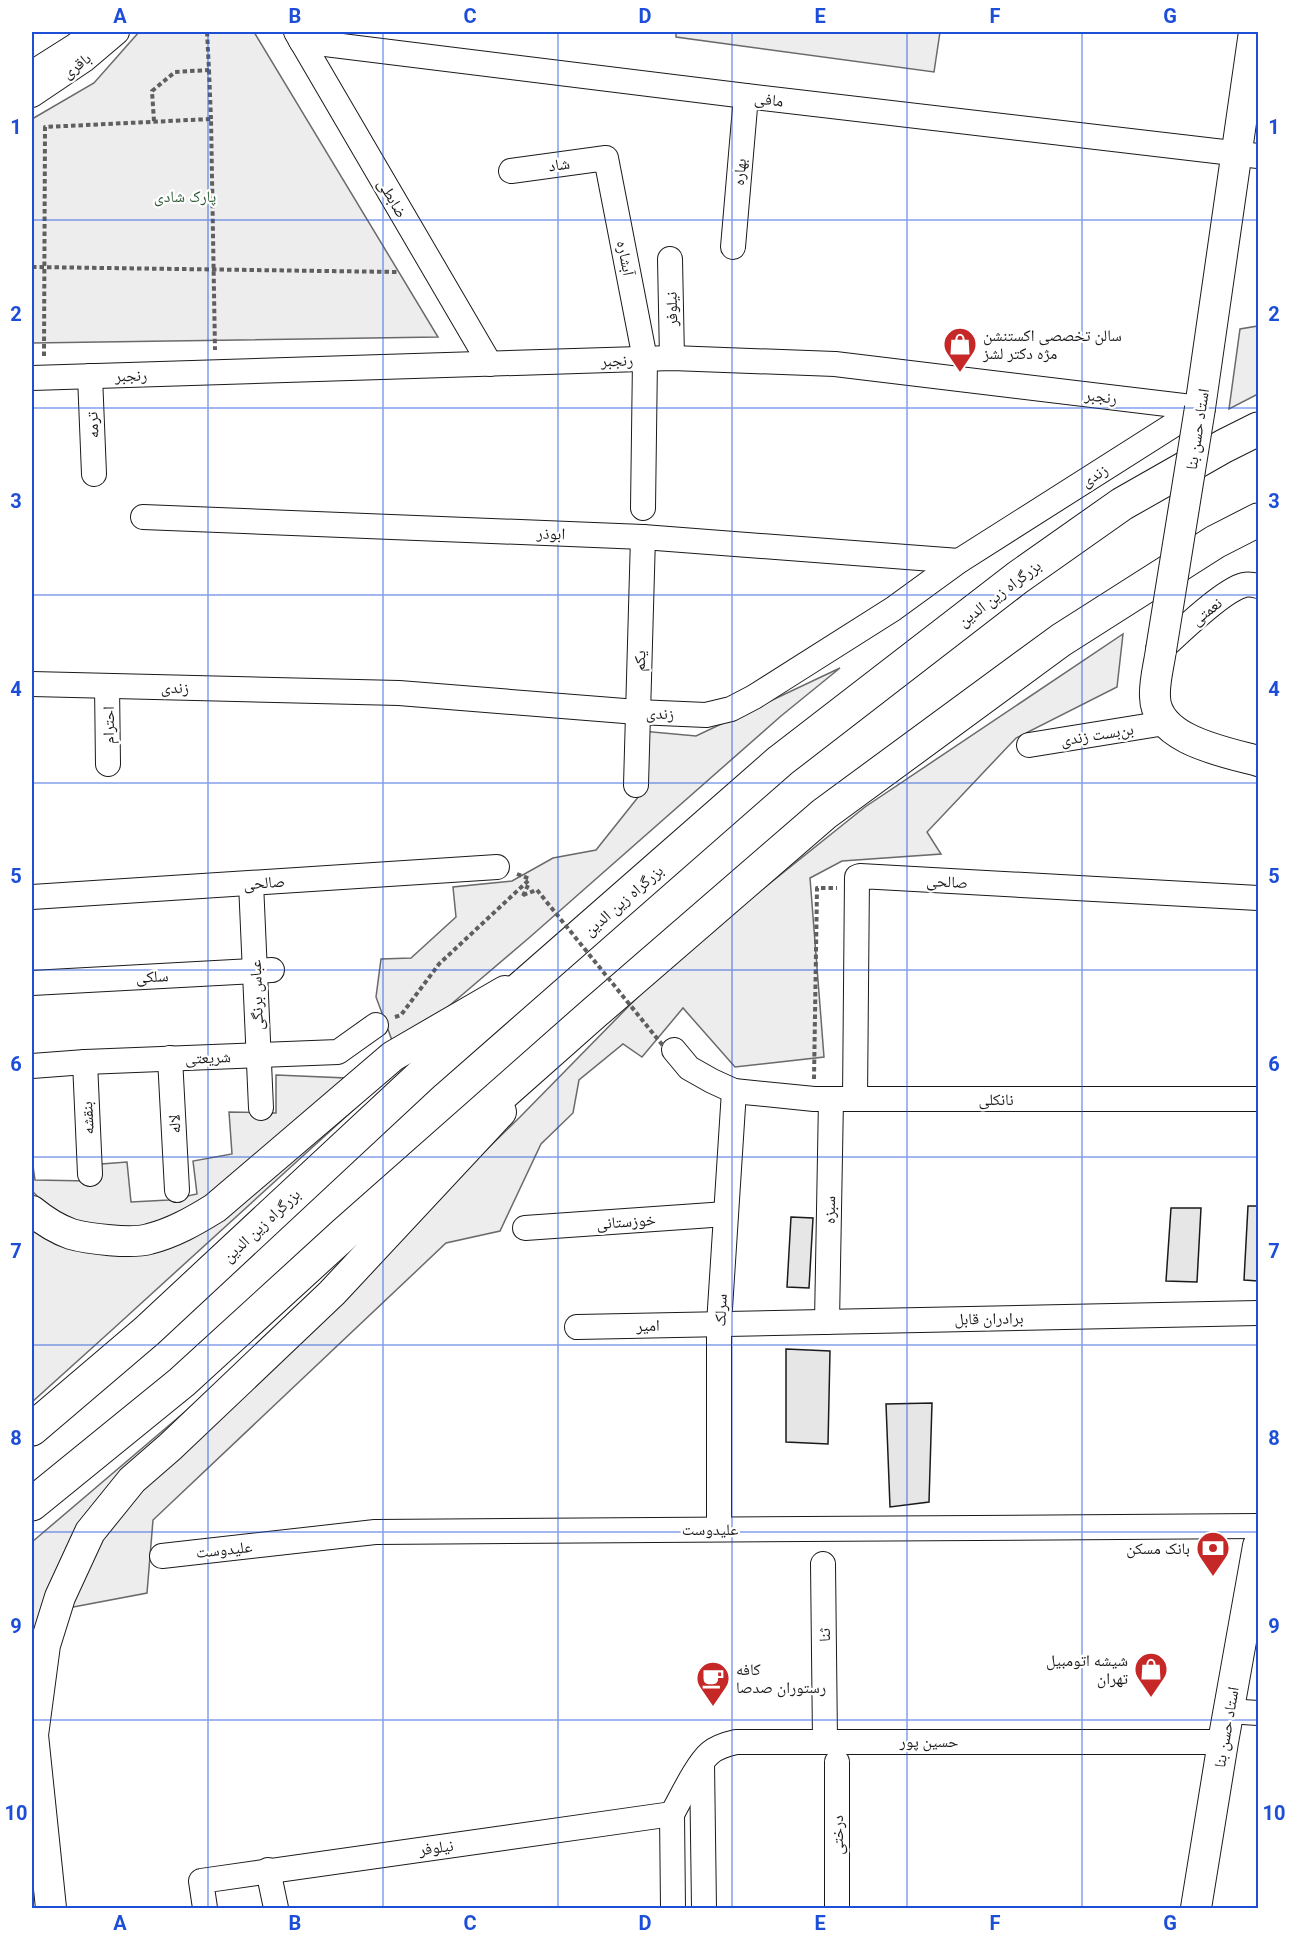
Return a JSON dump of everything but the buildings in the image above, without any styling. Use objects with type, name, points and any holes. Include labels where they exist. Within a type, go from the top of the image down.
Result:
[{"type":"highway","name":"بزرگراه زین الدین","points":[[32,1430],[147,1331],[424,1073],[549,966],[780,761],[1017,578],[1122,504],[1258,429]]},
{"type":"highway","points":[[32,1504],[182,1382],[353,1226],[824,814],[1061,640],[1215,542],[1258,520]]},
{"type":"main road","name":"استاد حسن بنا","points":[[1165,723],[1158,712],[1154,696],[1200,408],[1248,154],[1254,32]]},
{"type":"main road","points":[[1165,723],[1175,732],[1211,747],[1258,761]]},
{"type":"main road","points":[[32,1211],[45,1221],[71,1234],[111,1240],[147,1240],[188,1225],[215,1208],[393,1056],[549,966]]},
{"type":"main road","points":[[51,1908],[33,1735],[45,1645],[60,1597],[90,1532],[132,1480],[170,1447],[332,1293],[594,1013]]},
{"type":"main road","name":"استاد حسن بنا","points":[[1196,1908],[1222,1742],[1258,1546]]},
{"type":"street","name":"باقری","points":[[32,73],[94,32]]},
{"type":"street","name":"باقری","points":[[32,95],[84,60],[117,32]]},
{"type":"street","name":"مافی","points":[[298,36],[746,96],[1248,154]]},
{"type":"street","name":"ضابطی","points":[[298,36],[490,364]]},
{"type":"street","name":"بهاره","points":[[733,247],[746,96]]},
{"type":"street","name":"شاد","points":[[511,171],[606,158]]},
{"type":"street","name":"آبشاره","points":[[606,158],[645,359]]},
{"type":"street","name":"نیلوفر","points":[[670,260],[672,358]]},
{"type":"street","name":"رنجبر","points":[[38,378],[672,358],[835,364],[1200,408]]},
{"type":"street","points":[[643,508],[645,359]]},
{"type":"street","name":"ترمه","points":[[90,376],[94,474]]},
{"type":"street","name":"زندی","points":[[32,684],[399,693],[637,712],[706,715],[731,709],[754,697],[893,609],[959,561],[1200,408]]},
{"type":"street","name":"ابوذر","points":[[143,517],[643,537],[959,561]]},
{"type":"street","name":"یکم","points":[[636,785],[643,537]]},
{"type":"street","name":"نعمتی","points":[[1161,650],[1198,616],[1235,590],[1242,586],[1258,586]]},
{"type":"street","name":"احترام","points":[[107,686],[108,764]]},
{"type":"street","name":"بن‌بست زندی","points":[[1029,745],[1165,723]]},
{"type":"street","name":"صالحی","points":[[32,897],[497,867]]},
{"type":"street","name":"صالحی","points":[[856,888],[856,880],[860,876],[1258,898]]},
{"type":"street","name":"عباس برنگی","points":[[251,883],[263,970],[258,1055],[261,1107]]},
{"type":"street","points":[[855,1099],[856,888]]},
{"type":"street","name":"سلکی","points":[[32,983],[263,970]]},
{"type":"street","name":"شریعتی","points":[[32,1065],[338,1052],[376,1025]]},
{"type":"street","name":"نانکلی","points":[[669,1049],[689,1068],[712,1082],[734,1091],[823,1099],[1258,1099]]},
{"type":"street","name":"لاله","points":[[170,1058],[177,1190]]},
{"type":"street","name":"بنقشه","points":[[85,1062],[90,1174]]},
{"type":"street","name":"سرلک","points":[[718,1529],[719,1324],[734,1091]]},
{"type":"street","name":"سبزه","points":[[823,1099],[827,1322]]},
{"type":"street","name":"خوزستانی","points":[[525,1228],[726,1215]]},
{"type":"street","name":"برادران قابل","points":[[719,1324],[1258,1313]]},
{"type":"street","name":"امیر","points":[[577,1327],[719,1324]]},
{"type":"street","name":"علیدوست","points":[[162,1556],[375,1532],[1258,1526]]},
{"type":"street","name":"ثنا","points":[[823,1564],[825,1741]]},
{"type":"street","points":[[1228,1711],[1258,1713]]},
{"type":"street","name":"حسین پور","points":[[672,1814],[710,1753],[723,1745],[736,1742],[1222,1742]]},
{"type":"street","name":"درختی","points":[[837,1762],[837,1908]]},
{"type":"street","points":[[702,1763],[704,1908]]},
{"type":"street","points":[[672,1814],[673,1908]]},
{"type":"street","name":"نیلوفر","points":[[205,1908],[201,1881],[672,1814]]},
{"type":"street","points":[[268,1870],[276,1908]]},
{"type":"path","points":[[207,32],[216,372]]},
{"type":"path","points":[[154,121],[152,91],[175,72],[209,70]]},
{"type":"path","points":[[38,378],[44,267],[45,127],[211,120]]},
{"type":"path","points":[[32,267],[399,272]]},
{"type":"path","points":[[376,1025],[401,1015],[439,964],[530,879],[523,896],[537,890],[669,1049]]},
{"type":"path","points":[[823,1099],[817,888],[856,888]]},
{"type":"shaded area","name":"پارک شادی","points":[[139,32],[254,32],[438,337],[32,343],[32,119],[94,83]]},
{"type":"shaded area","points":[[676,32],[940,32],[934,72],[676,37]]},
{"type":"shaded area","points":[[1258,326],[1258,394],[1229,409],[1240,329]]},
{"type":"shaded area","points":[[1123,634],[1117,687],[1016,738],[927,832],[941,854],[842,861],[810,878],[824,1057],[735,1067],[683,1008],[642,1057],[623,1044],[579,1080],[573,1113],[541,1144],[500,1231],[446,1243],[153,1520],[147,1593],[68,1608],[89,1555],[139,1488],[520,1117],[674,960],[865,807]]},
{"type":"shaded area","points":[[840,668],[781,716],[442,1012],[393,1043],[376,997],[381,959],[411,958],[456,917],[453,887],[512,881],[553,858],[596,850],[643,791],[642,731],[696,736]]},
{"type":"shaded area","points":[[276,1075],[346,1078],[205,1201],[154,1228],[82,1225],[54,1212],[32,1191],[32,1159],[35,1180],[89,1181],[101,1164],[127,1162],[131,1202],[169,1200],[197,1194],[193,1161],[232,1154],[229,1112],[276,1113]]},
{"type":"shaded area","points":[[361,1103],[32,1402],[32,1226],[128,1252]]},
{"type":"shaded area","points":[[363,1251],[132,1466],[36,1638],[32,1635],[32,1542],[187,1410]]},
{"type":"place","name":"سالن تخصصی اکستنشن مژه دکتر لشز","points":[[960,373]]},
{"type":"place","name":"بانک مسکن","points":[[1213,1577]]},
{"type":"place","name":"شیشه اتومبیل تهران","points":[[1151,1698]]},
{"type":"place","name":"کافه رستوران صدصا","points":[[713,1707]]}]
